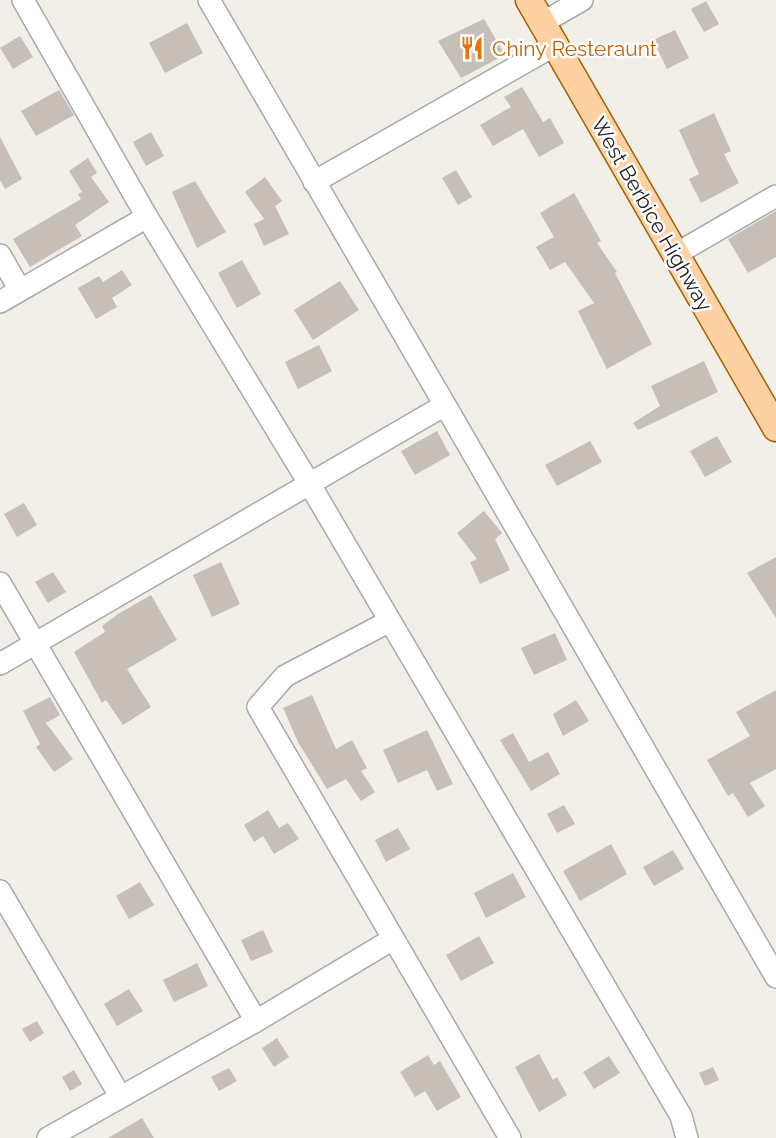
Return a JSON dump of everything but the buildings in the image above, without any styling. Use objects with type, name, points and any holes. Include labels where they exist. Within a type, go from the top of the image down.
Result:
[{"type":"main road","name":"West Berbice Highway","points":[[528,0],[776,428]]},
{"type":"street","points":[[23,0],[147,217],[309,483],[388,622],[681,1116],[687,1138]]},
{"type":"street","points":[[209,0],[776,977]]},
{"type":"street","points":[[314,182],[548,34],[582,0]]},
{"type":"street","points":[[676,254],[776,196]]},
{"type":"street","points":[[0,302],[147,217]]},
{"type":"street","points":[[0,255],[20,290]]},
{"type":"street","points":[[0,664],[445,405]]},
{"type":"street","points":[[0,583],[256,1021]]},
{"type":"street","points":[[388,622],[285,676],[258,707],[510,1138]]},
{"type":"street","points":[[0,891],[120,1096]]},
{"type":"street","points":[[48,1138],[256,1021],[393,939]]},
{"type":"place","name":"Chiny Resteraunt","points":[[472,48]]}]
